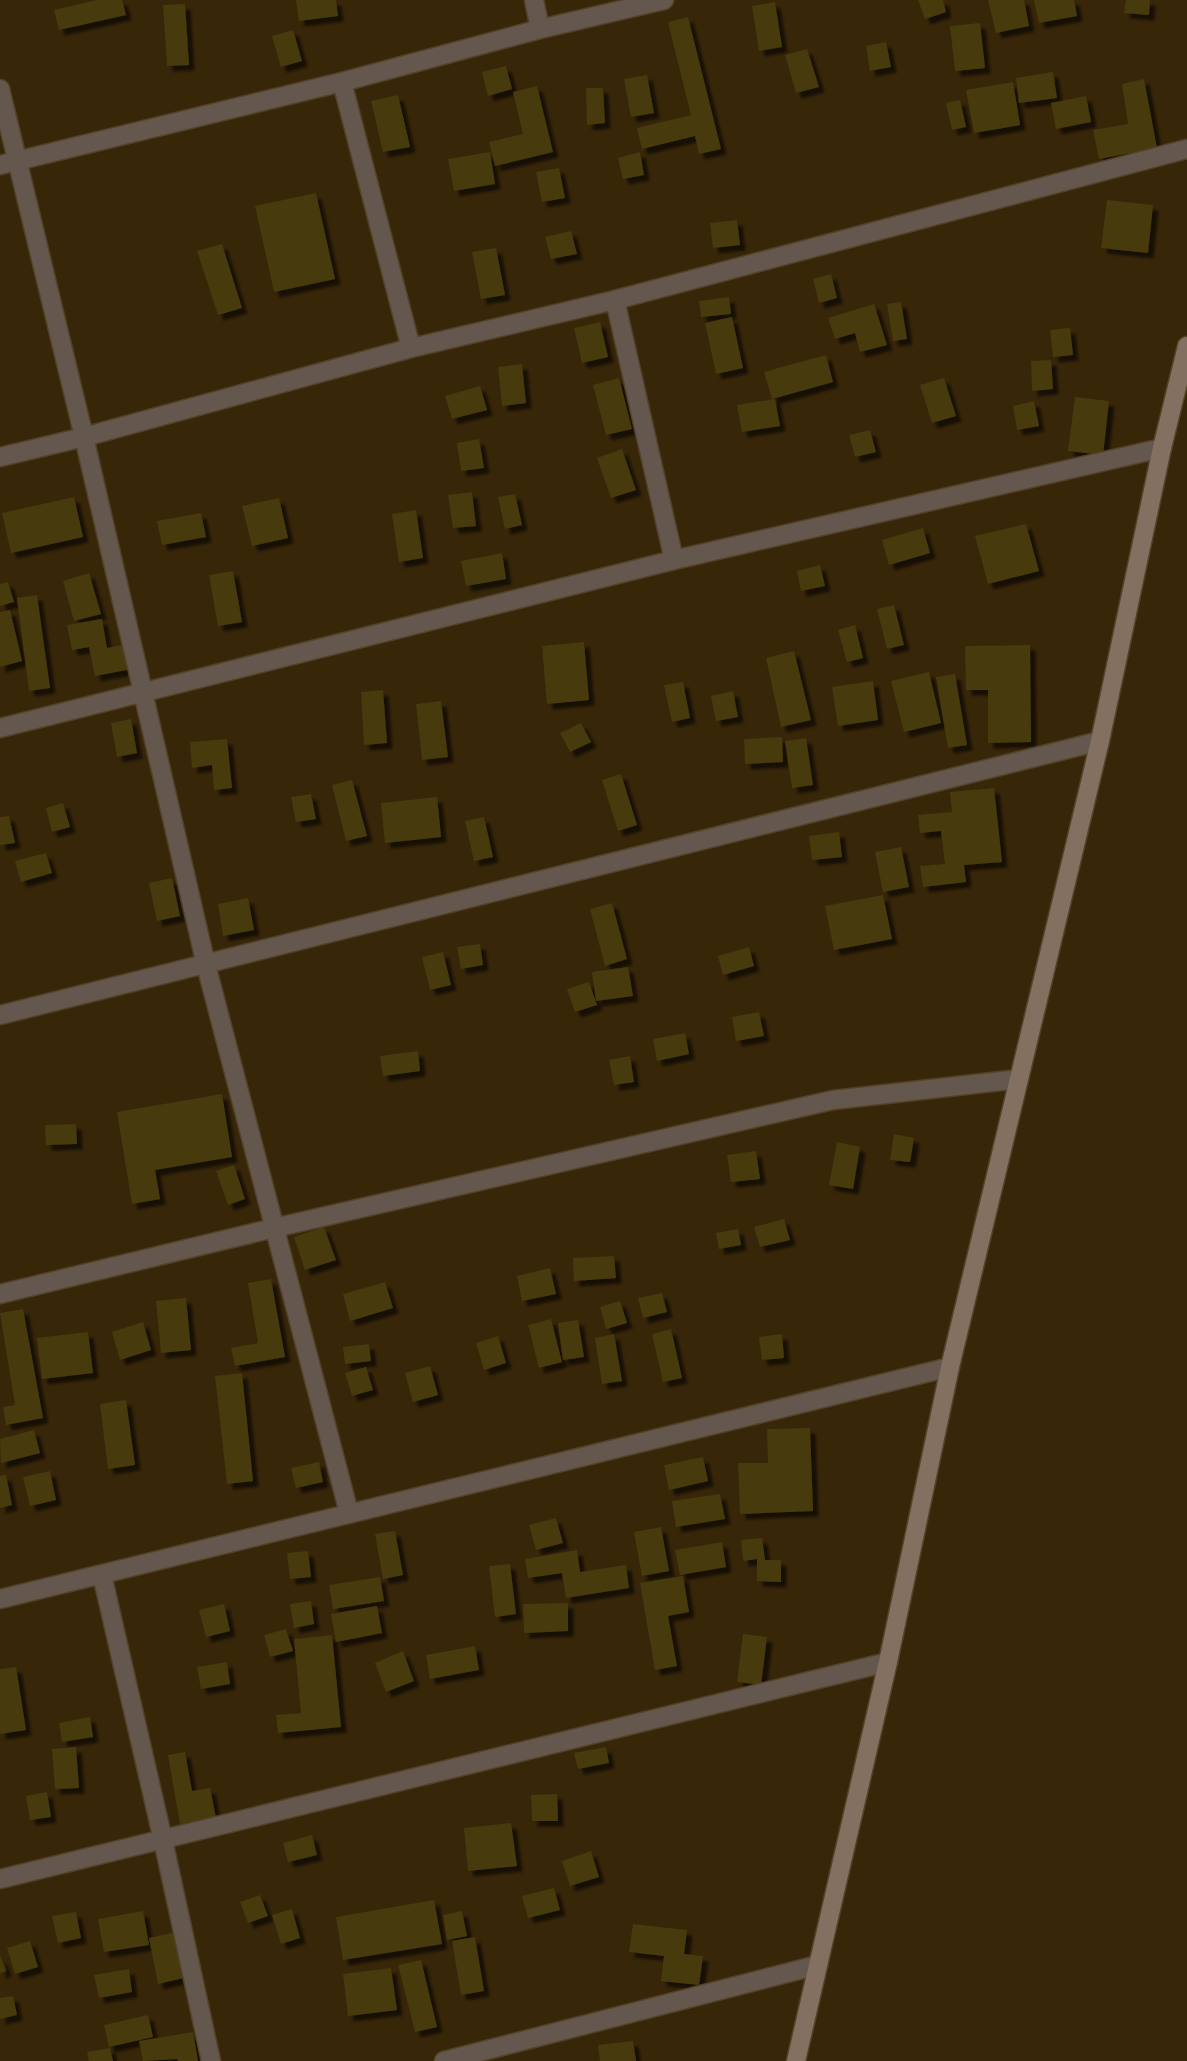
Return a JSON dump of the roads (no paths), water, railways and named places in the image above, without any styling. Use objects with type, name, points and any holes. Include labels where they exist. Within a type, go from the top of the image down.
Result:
[{"type":"street","points":[[534,0],[540,29]]},
{"type":"street","points":[[8,163],[342,82],[540,29],[664,0]]},
{"type":"street","points":[[342,82],[411,348]]},
{"type":"street","points":[[0,89],[8,163],[84,436],[206,965],[348,1513]]},
{"type":"street","points":[[0,457],[411,348],[615,300],[1187,149]]},
{"type":"street","points":[[615,300],[674,560]]},
{"type":"street","points":[[796,2061],[888,1662],[950,1367],[1100,741],[1162,448],[1187,346]]},
{"type":"street","points":[[0,728],[674,560],[1162,448]]},
{"type":"street","points":[[0,1014],[206,965],[1100,741]]},
{"type":"street","points":[[0,1294],[274,1228],[833,1101],[1019,1079]]},
{"type":"street","points":[[0,1599],[950,1367]]},
{"type":"street","points":[[102,1575],[211,2061]]},
{"type":"street","points":[[0,1879],[888,1662]]},
{"type":"street","points":[[444,2061],[818,1965]]}]
